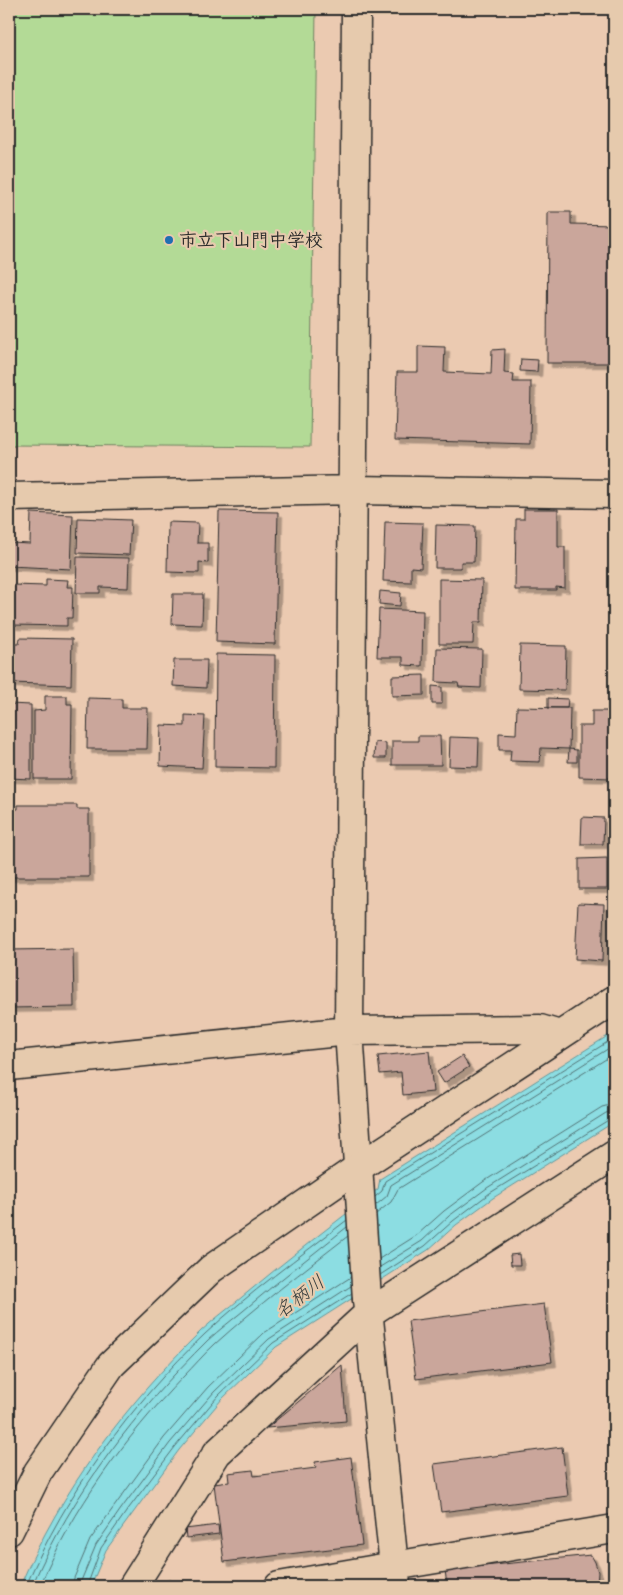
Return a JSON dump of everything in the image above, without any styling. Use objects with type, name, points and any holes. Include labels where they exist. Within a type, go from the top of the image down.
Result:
[{"type":"street","points":[[356,9],[350,1031],[368,1306],[395,1576]]},
{"type":"street","points":[[9,497],[354,490],[608,493]]},
{"type":"street","points":[[9,1531],[38,1472],[111,1365],[210,1269],[360,1178],[560,1035],[614,1000]]},
{"type":"street","points":[[9,1066],[350,1031],[540,1029],[560,1035]]},
{"type":"street","points":[[133,1586],[216,1453],[368,1306],[614,1155]]},
{"type":"street","points":[[279,1586],[395,1576],[614,1529]]},
{"type":"green space","name":"市立下山門中学校","points":[[9,9],[316,9],[310,447],[9,445]]},
{"type":"water","name":"名柄川","points":[[614,1032],[614,1122],[493,1198],[456,1225],[428,1250],[276,1347],[222,1399],[179,1450],[106,1550],[91,1586],[20,1586],[36,1550],[55,1516],[98,1450],[147,1388],[201,1331],[378,1189],[380,1179]]},
{"type":"building","points":[[548,212],[571,212],[571,224],[614,225],[614,363],[547,363]]},
{"type":"building","points":[[418,346],[445,347],[444,372],[491,374],[492,350],[505,349],[504,373],[514,374],[513,382],[531,382],[530,444],[395,440],[397,372],[418,372]]},
{"type":"building","points":[[521,359],[538,360],[537,372],[520,371]]},
{"type":"building","points":[[524,509],[558,509],[558,547],[565,547],[565,588],[556,587],[556,590],[515,590],[516,519],[524,519]]},
{"type":"building","points":[[219,511],[278,512],[275,644],[216,642]]},
{"type":"building","points":[[31,513],[73,515],[71,569],[9,566],[10,543],[30,544]]},
{"type":"building","points":[[78,518],[131,520],[129,555],[77,553]]},
{"type":"building","points":[[168,522],[198,523],[197,543],[208,543],[208,563],[199,562],[199,573],[167,572]]},
{"type":"building","points":[[385,522],[423,523],[421,568],[411,567],[411,582],[383,581]]},
{"type":"building","points":[[436,525],[475,526],[474,562],[461,562],[461,568],[435,568]]},
{"type":"building","points":[[77,557],[129,558],[128,588],[100,587],[100,593],[76,593]]},
{"type":"building","points":[[46,579],[68,580],[67,587],[73,587],[72,618],[67,618],[67,626],[12,625],[13,585],[46,586]]},
{"type":"building","points":[[439,579],[482,580],[481,622],[474,622],[473,644],[439,644]]},
{"type":"building","points":[[380,591],[401,593],[400,606],[379,604]]},
{"type":"building","points":[[173,594],[203,594],[202,625],[172,624]]},
{"type":"building","points":[[379,609],[423,611],[422,666],[403,665],[403,657],[377,657]]},
{"type":"building","points":[[20,638],[72,639],[71,685],[11,683],[12,644],[19,644]]},
{"type":"building","points":[[520,645],[566,646],[565,690],[519,689]]},
{"type":"building","points":[[437,648],[482,649],[481,688],[459,687],[458,683],[436,682]]},
{"type":"building","points":[[216,654],[275,655],[274,768],[215,767]]},
{"type":"building","points":[[174,660],[207,660],[206,688],[173,686]]},
{"type":"building","points":[[424,675],[424,695],[392,696],[392,676]]},
{"type":"building","points":[[432,686],[442,687],[442,704],[432,704]]},
{"type":"building","points":[[45,696],[67,696],[67,704],[72,704],[71,779],[34,779],[34,711],[45,710]]},
{"type":"building","points":[[88,698],[122,699],[122,708],[148,708],[147,749],[87,749]]},
{"type":"building","points":[[548,698],[568,699],[567,708],[548,708]]},
{"type":"building","points":[[9,704],[31,705],[31,779],[9,778]]},
{"type":"building","points":[[517,707],[570,708],[569,749],[541,748],[540,762],[510,761],[511,750],[499,750],[499,733],[516,734]]},
{"type":"building","points":[[592,711],[614,711],[614,767],[612,767],[611,778],[579,777],[579,726],[592,726]]},
{"type":"building","points":[[185,715],[205,716],[202,768],[160,766],[161,725],[185,726]]},
{"type":"building","points":[[418,736],[440,736],[441,765],[392,765],[392,741],[418,741]]},
{"type":"building","points":[[450,737],[479,738],[478,767],[449,766]]},
{"type":"building","points":[[375,742],[386,743],[386,758],[374,758]]},
{"type":"building","points":[[569,749],[577,750],[577,762],[568,762]]},
{"type":"building","points":[[18,805],[77,805],[77,809],[89,809],[89,877],[9,877],[9,809],[18,809]]},
{"type":"building","points":[[582,817],[604,818],[603,844],[581,844]]},
{"type":"building","points":[[607,858],[607,889],[579,889],[579,859]]},
{"type":"building","points":[[578,903],[604,904],[602,961],[575,959]]},
{"type":"building","points":[[73,949],[74,1007],[9,1008],[9,950]]},
{"type":"building","points":[[429,1051],[433,1092],[403,1095],[401,1072],[380,1074],[378,1056]]},
{"type":"building","points":[[462,1056],[469,1067],[444,1083],[437,1072]]},
{"type":"building","points":[[519,1254],[520,1265],[511,1265],[510,1255]]},
{"type":"building","points":[[544,1304],[552,1362],[416,1379],[408,1321]]},
{"type":"building","points":[[342,1365],[346,1421],[267,1428]]},
{"type":"building","points":[[562,1447],[568,1496],[441,1512],[434,1464]]},
{"type":"building","points":[[351,1457],[362,1545],[224,1562],[214,1484],[229,1482],[228,1473],[253,1470],[254,1476],[316,1468],[315,1462]]},
{"type":"building","points":[[218,1525],[219,1534],[186,1538],[185,1529]]},
{"type":"building","points":[[591,1555],[598,1572],[597,1586],[447,1586],[445,1570]]},
{"type":"building","points":[[170,1580],[171,1586],[158,1586],[157,1582]]},
{"type":"place","name":"市立下山門中学校","points":[[169,240]]}]
